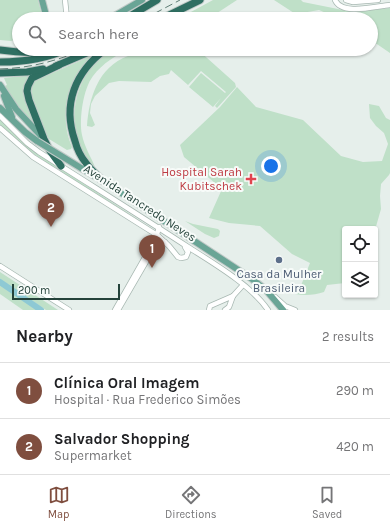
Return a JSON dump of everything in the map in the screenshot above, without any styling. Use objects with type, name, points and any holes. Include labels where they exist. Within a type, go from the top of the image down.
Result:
[{"type":"highway","points":[[137,12],[157,0]]},
{"type":"highway","points":[[175,12],[200,0]]},
{"type":"highway","points":[[0,50],[12,52]]},
{"type":"highway","points":[[3,62],[46,56]]},
{"type":"highway","points":[[61,166],[40,140],[27,91],[32,78],[36,75],[80,56]]},
{"type":"highway","points":[[97,56],[92,60],[78,80],[70,114],[72,131],[80,155],[85,163],[103,181]]},
{"type":"highway","points":[[4,73],[26,72],[59,65]]},
{"type":"main road","points":[[42,0],[45,12]]},
{"type":"main road","points":[[121,12],[142,0]]},
{"type":"main road","points":[[0,50],[12,49]]},
{"type":"main road","points":[[0,85],[16,109],[33,126],[40,140]]},
{"type":"main road","points":[[0,85],[8,108],[17,125]]},
{"type":"main road","name":"Avenida Tancredo Neves","points":[[0,108],[17,125],[252,279],[266,290],[283,310]]},
{"type":"main road","name":"Avenida Tancredo Neves","points":[[266,290],[277,310]]},
{"type":"street","points":[[65,0],[66,12]]},
{"type":"street","points":[[335,0],[338,5],[348,8],[367,8],[390,4]]},
{"type":"street","points":[[346,0],[353,2],[378,0]]},
{"type":"street","name":"Avenida Tancredo Neves","points":[[0,116],[27,143],[159,227],[243,285],[260,300],[268,310]]},
{"type":"street","points":[[0,128],[33,157],[157,235],[178,257],[181,258],[186,257],[188,252],[183,244]]},
{"type":"street","points":[[115,310],[157,235],[159,227]]},
{"type":"street","points":[[118,310],[154,248],[165,242]]},
{"type":"street","points":[[0,266],[69,310]]},
{"type":"street","points":[[134,284],[136,271]]},
{"type":"street","points":[[225,310],[229,306],[233,296],[243,285]]},
{"type":"street","points":[[266,290],[285,306],[295,310]]},
{"type":"street","points":[[209,310],[210,306],[233,296]]},
{"type":"green space","points":[[0,0],[38,0],[41,12],[12,12],[12,41],[0,40]]},
{"type":"green space","points":[[213,0],[237,0],[219,12],[191,12]]},
{"type":"green space","points":[[274,0],[301,0],[303,2],[353,12],[324,12],[319,10],[292,12]]},
{"type":"green space","points":[[390,8],[390,53],[378,45],[378,12],[353,12]]},
{"type":"green space","points":[[91,56],[77,76],[68,98],[66,122],[72,147],[71,149],[67,150],[49,139],[39,121],[29,94],[32,82]]},
{"type":"green space","points":[[103,56],[117,56],[97,71],[93,76],[84,96],[81,121],[82,135],[95,167],[86,156],[79,143],[75,130],[74,116],[80,88],[96,62]]},
{"type":"green space","points":[[129,56],[205,56],[235,83],[236,87],[217,108],[215,106],[221,98],[213,107],[189,87],[201,73],[225,93],[226,92],[201,71],[188,85],[171,70],[169,74],[160,76],[151,82],[119,81],[109,83],[95,96],[91,104],[90,113],[95,125],[92,127],[87,126],[90,105],[97,85],[109,68],[118,61]]},
{"type":"green space","points":[[31,75],[25,85],[36,125],[23,112],[12,97],[5,86],[7,85],[4,78]]},
{"type":"green space","points":[[237,87],[256,107],[303,120],[341,156],[363,162],[382,161],[388,144],[384,133],[370,118],[369,104],[379,106],[386,118],[390,120],[390,173],[381,184],[381,209],[376,226],[342,226],[342,283],[327,285],[324,292],[317,294],[295,294],[293,289],[300,288],[310,263],[292,254],[260,226],[229,223],[209,218],[222,189],[184,157],[180,145],[220,107]]},
{"type":"green space","points":[[0,119],[32,150],[153,229],[30,151],[0,125]]},
{"type":"green space","points":[[185,221],[218,229],[220,231],[219,236],[214,238]]},
{"type":"green space","points":[[0,272],[58,310],[46,310],[0,279]]},
{"type":"green space","points":[[0,284],[37,310],[23,310],[0,294]]},
{"type":"waterway","points":[[0,282],[41,310]]},
{"type":"railway","points":[[157,12],[180,0]]},
{"type":"railway","points":[[0,69],[43,63],[67,56]]},
{"type":"place","name":"Hospital Sarah Kubitschek","points":[[251,179]]},
{"type":"place","name":"Salvador Shopping","points":[[51,227]]},
{"type":"place","name":"Casa da Mulher Brasileira","points":[[279,260]]},
{"type":"place","name":"Clínica Oral Imagem","points":[[152,268]]}]
